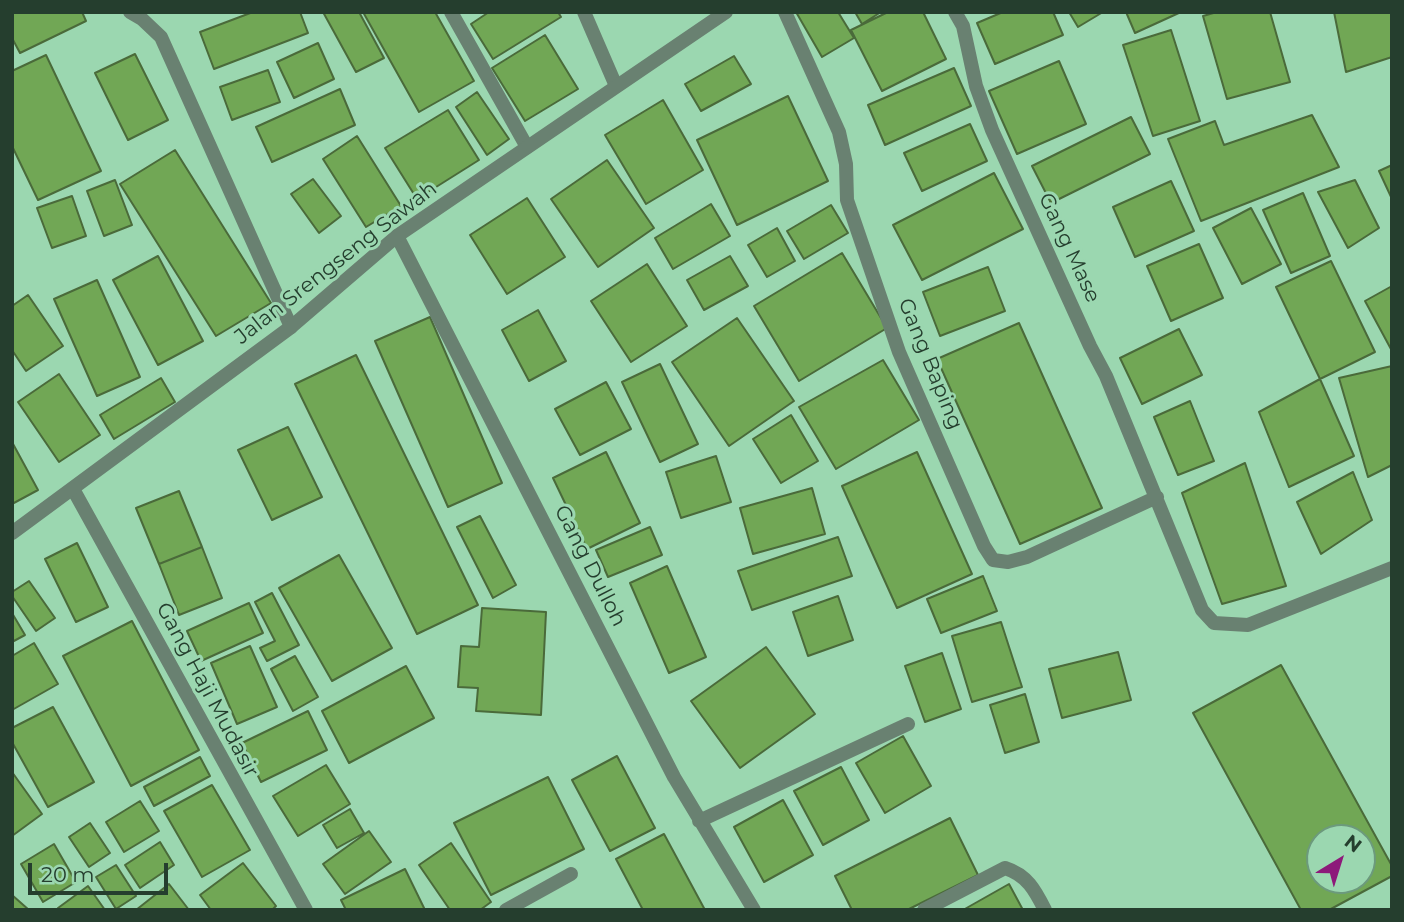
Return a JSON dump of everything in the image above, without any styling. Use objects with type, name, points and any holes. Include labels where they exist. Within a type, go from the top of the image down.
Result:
[{"type":"street","points":[[130,12],[161,37],[291,327]]},
{"type":"street","points":[[451,12],[527,147]]},
{"type":"street","points":[[584,12],[616,86]]},
{"type":"street","name":"Jalan Srengseng Sawah","points":[[12,533],[291,327],[397,236],[726,12]]},
{"type":"street","name":"Gang Baping","points":[[785,12],[839,132],[845,164],[847,200],[899,352],[984,546],[993,560],[1008,562],[1027,557],[1157,497]]},
{"type":"street","name":"Gang Mase","points":[[955,12],[963,26],[976,86],[992,130],[1106,376],[1202,610],[1214,623],[1248,625],[1392,568]]},
{"type":"street","name":"Gang Dulloh","points":[[397,236],[674,777],[754,910]]},
{"type":"street","name":"Gang Haji Mudasir","points":[[73,489],[306,910]]},
{"type":"street","points":[[699,821],[908,724]]},
{"type":"street","points":[[924,910],[1005,868],[1020,873],[1034,889],[1045,910]]},
{"type":"street","points":[[506,910],[571,874]]},
{"type":"building","points":[[12,12],[82,12],[86,21],[20,53],[12,38]]},
{"type":"building","points":[[253,12],[300,12],[308,33],[214,69],[200,32]]},
{"type":"building","points":[[323,12],[359,12],[384,58],[356,72]]},
{"type":"building","points":[[363,12],[435,12],[474,81],[419,112]]},
{"type":"building","points":[[489,12],[558,12],[561,17],[493,59],[471,24]]},
{"type":"building","points":[[796,12],[838,12],[854,38],[822,57]]},
{"type":"building","points":[[855,12],[881,12],[862,24]]},
{"type":"building","points":[[888,12],[923,12],[946,59],[882,91],[851,30]]},
{"type":"building","points":[[1003,12],[1053,12],[1063,35],[995,64],[977,23]]},
{"type":"building","points":[[1069,12],[1103,12],[1078,27]]},
{"type":"building","points":[[1126,12],[1181,12],[1135,33]]},
{"type":"building","points":[[1217,12],[1270,12],[1290,82],[1227,99],[1203,16]]},
{"type":"building","points":[[1334,12],[1392,12],[1392,57],[1346,72]]},
{"type":"building","points":[[1171,30],[1200,121],[1153,136],[1123,45]]},
{"type":"building","points":[[545,35],[578,89],[525,121],[492,68]]},
{"type":"building","points":[[318,43],[334,79],[294,98],[277,62]]},
{"type":"building","points":[[135,54],[168,120],[128,140],[95,73]]},
{"type":"building","points":[[46,55],[101,171],[38,200],[12,146],[12,71]]},
{"type":"building","points":[[734,56],[751,84],[701,111],[685,84]]},
{"type":"building","points":[[1059,61],[1086,124],[1017,154],[989,91]]},
{"type":"building","points":[[954,68],[971,106],[885,145],[868,105]]},
{"type":"building","points":[[268,70],[280,102],[232,120],[220,87]]},
{"type":"building","points":[[340,89],[355,125],[272,162],[256,127]]},
{"type":"building","points":[[477,92],[509,139],[487,155],[456,107]]},
{"type":"building","points":[[788,96],[828,181],[737,225],[697,140]]},
{"type":"building","points":[[663,100],[703,170],[646,204],[605,135]]},
{"type":"building","points":[[448,110],[479,160],[417,199],[385,148]]},
{"type":"building","points":[[1312,115],[1339,167],[1201,221],[1168,139],[1215,121],[1224,145]]},
{"type":"building","points":[[1131,117],[1150,154],[1051,203],[1032,166]]},
{"type":"building","points":[[970,124],[987,161],[922,191],[904,153]]},
{"type":"building","points":[[357,136],[401,206],[366,227],[323,159]]},
{"type":"building","points":[[175,150],[271,303],[216,336],[120,184]]},
{"type":"building","points":[[607,160],[654,228],[598,267],[551,199]]},
{"type":"building","points":[[1392,165],[1392,199],[1379,171]]},
{"type":"building","points":[[994,173],[1023,229],[922,280],[893,225]]},
{"type":"building","points":[[313,179],[341,216],[319,233],[291,194]]},
{"type":"building","points":[[115,180],[132,225],[104,236],[87,191]]},
{"type":"building","points":[[1355,180],[1379,228],[1348,248],[1318,192]]},
{"type":"building","points":[[1171,181],[1194,231],[1135,257],[1113,207]]},
{"type":"building","points":[[1303,193],[1330,256],[1291,273],[1263,210]]},
{"type":"building","points":[[72,196],[86,236],[52,248],[37,208]]},
{"type":"building","points":[[527,198],[565,257],[507,294],[470,235]]},
{"type":"building","points":[[711,204],[730,236],[673,269],[655,238]]},
{"type":"building","points":[[831,205],[848,233],[804,259],[787,231]]},
{"type":"building","points":[[1251,208],[1281,264],[1242,284],[1213,228]]},
{"type":"building","points":[[777,228],[795,261],[767,277],[748,245]]},
{"type":"building","points":[[1199,244],[1223,298],[1171,321],[1147,266]]},
{"type":"building","points":[[842,253],[887,328],[799,381],[754,306]]},
{"type":"building","points":[[158,256],[203,341],[158,365],[113,280]]},
{"type":"building","points":[[730,256],[748,286],[704,310],[687,280]]},
{"type":"building","points":[[1331,261],[1375,352],[1320,379],[1276,287]]},
{"type":"building","points":[[647,264],[687,326],[631,362],[591,301]]},
{"type":"building","points":[[988,267],[1005,311],[940,336],[923,292]]},
{"type":"building","points":[[97,280],[140,377],[97,396],[54,299]]},
{"type":"building","points":[[1392,286],[1392,351],[1365,301]]},
{"type":"building","points":[[28,295],[63,346],[26,371],[12,350],[12,306]]},
{"type":"building","points":[[538,310],[566,361],[529,381],[502,330]]},
{"type":"building","points":[[430,317],[502,483],[448,507],[375,341]]},
{"type":"building","points":[[737,318],[794,401],[729,446],[672,362]]},
{"type":"building","points":[[1019,323],[1102,508],[1020,544],[937,359]]},
{"type":"building","points":[[1179,329],[1202,375],[1142,404],[1120,358]]},
{"type":"building","points":[[356,355],[478,605],[417,634],[295,384]]},
{"type":"building","points":[[883,360],[919,420],[836,469],[799,407]]},
{"type":"building","points":[[660,364],[698,444],[660,462],[622,382]]},
{"type":"building","points":[[1392,366],[1392,465],[1368,477],[1339,378]]},
{"type":"building","points":[[59,374],[100,435],[59,462],[18,402]]},
{"type":"building","points":[[161,378],[175,402],[114,439],[100,415]]},
{"type":"building","points":[[1320,379],[1354,456],[1289,487],[1259,412]]},
{"type":"building","points":[[606,382],[631,429],[580,455],[555,409]]},
{"type":"building","points":[[1190,401],[1214,461],[1178,475],[1154,417]]},
{"type":"building","points":[[791,415],[818,461],[781,483],[753,439]]},
{"type":"building","points":[[288,427],[322,497],[272,520],[238,450]]},
{"type":"building","points":[[12,442],[38,490],[12,504]]},
{"type":"building","points":[[606,452],[640,523],[587,549],[553,478]]},
{"type":"building","points":[[917,452],[972,574],[897,608],[842,486]]},
{"type":"building","points":[[716,456],[731,502],[681,518],[666,472]]},
{"type":"building","points":[[1245,463],[1286,586],[1222,604],[1182,493]]},
{"type":"building","points":[[1353,472],[1372,520],[1321,554],[1297,502]]},
{"type":"building","points":[[812,488],[825,534],[753,554],[740,508]]},
{"type":"building","points":[[179,491],[202,547],[159,564],[136,508]]},
{"type":"building","points":[[480,516],[516,585],[493,598],[457,527]]},
{"type":"building","points":[[650,527],[662,555],[608,577],[596,550]]},
{"type":"building","points":[[838,537],[852,576],[752,610],[738,571]]},
{"type":"building","points":[[77,543],[108,607],[76,622],[45,559]]},
{"type":"building","points":[[202,547],[222,598],[179,615],[159,564]]},
{"type":"building","points":[[339,555],[392,648],[332,681],[279,588]]},
{"type":"building","points":[[667,566],[706,657],[669,673],[630,583]]},
{"type":"building","points":[[983,576],[997,611],[941,633],[927,599]]},
{"type":"building","points":[[29,581],[55,618],[36,631],[12,596],[12,592]]},
{"type":"building","points":[[272,593],[299,645],[267,661],[260,648],[275,641],[255,602]]},
{"type":"building","points":[[838,596],[853,640],[808,656],[793,612]]},
{"type":"building","points":[[249,603],[263,633],[201,661],[187,631]]},
{"type":"building","points":[[482,608],[546,612],[541,715],[476,711],[478,688],[458,687],[461,646],[479,647]]},
{"type":"building","points":[[12,613],[25,635],[12,642]]},
{"type":"building","points":[[132,621],[199,750],[131,786],[63,656]]},
{"type":"building","points":[[1001,622],[1022,687],[972,702],[952,636]]},
{"type":"building","points":[[34,643],[58,684],[12,710],[12,656]]},
{"type":"building","points":[[250,646],[277,707],[237,724],[211,663]]},
{"type":"building","points":[[766,647],[815,714],[740,768],[691,701]]},
{"type":"building","points":[[1118,652],[1131,700],[1062,718],[1049,669]]},
{"type":"building","points":[[942,653],[961,709],[925,722],[905,666]]},
{"type":"building","points":[[295,656],[318,697],[293,711],[271,669]]},
{"type":"building","points":[[1281,665],[1369,824],[1306,824],[1306,894],[1359,894],[1329,910],[1301,910],[1193,713]]},
{"type":"building","points":[[406,666],[434,718],[349,763],[322,711]]},
{"type":"building","points":[[1025,694],[1039,742],[1005,753],[990,705]]},
{"type":"building","points":[[53,707],[94,782],[48,807],[12,742],[12,728]]},
{"type":"building","points":[[308,711],[327,750],[261,782],[242,743]]},
{"type":"building","points":[[903,736],[931,786],[885,813],[856,763]]},
{"type":"building","points":[[617,756],[655,828],[610,851],[572,780]]},
{"type":"building","points":[[200,757],[210,776],[154,806],[144,787]]},
{"type":"building","points":[[326,765],[350,804],[298,836],[273,796]]},
{"type":"building","points":[[841,767],[869,820],[823,845],[794,791]]},
{"type":"building","points":[[12,772],[42,814],[12,836]]},
{"type":"building","points":[[548,777],[584,849],[491,895],[454,823]]},
{"type":"building","points":[[212,785],[250,850],[202,877],[164,811]]},
{"type":"building","points":[[783,800],[813,855],[764,882],[734,827]]},
{"type":"building","points":[[140,801],[159,831],[124,852],[106,822]]},
{"type":"building","points":[[350,809],[364,833],[337,848],[323,825]]},
{"type":"building","points":[[950,818],[978,875],[907,910],[852,910],[835,876]]},
{"type":"building","points":[[90,823],[110,853],[89,867],[69,837]]},
{"type":"building","points":[[369,831],[391,862],[345,894],[323,864]]},
{"type":"building","points":[[664,834],[705,910],[643,910],[616,859]]},
{"type":"building","points":[[1376,837],[1392,866],[1392,876],[1376,885]]},
{"type":"building","points":[[160,842],[174,865],[140,888],[125,865]]},
{"type":"building","points":[[451,843],[491,902],[480,910],[450,910],[419,865]]},
{"type":"building","points":[[54,844],[76,882],[43,902],[21,864]]},
{"type":"building","points":[[243,863],[276,906],[272,910],[211,910],[200,895]]},
{"type":"building","points":[[116,865],[136,896],[116,909],[96,877]]},
{"type":"building","points":[[405,869],[425,910],[346,910],[341,900]]},
{"type":"building","points":[[169,884],[189,910],[136,910]]},
{"type":"building","points":[[1009,884],[1023,910],[963,910]]},
{"type":"building","points":[[88,886],[105,910],[58,908]]},
{"type":"building","points":[[12,895],[29,910],[12,910]]}]
